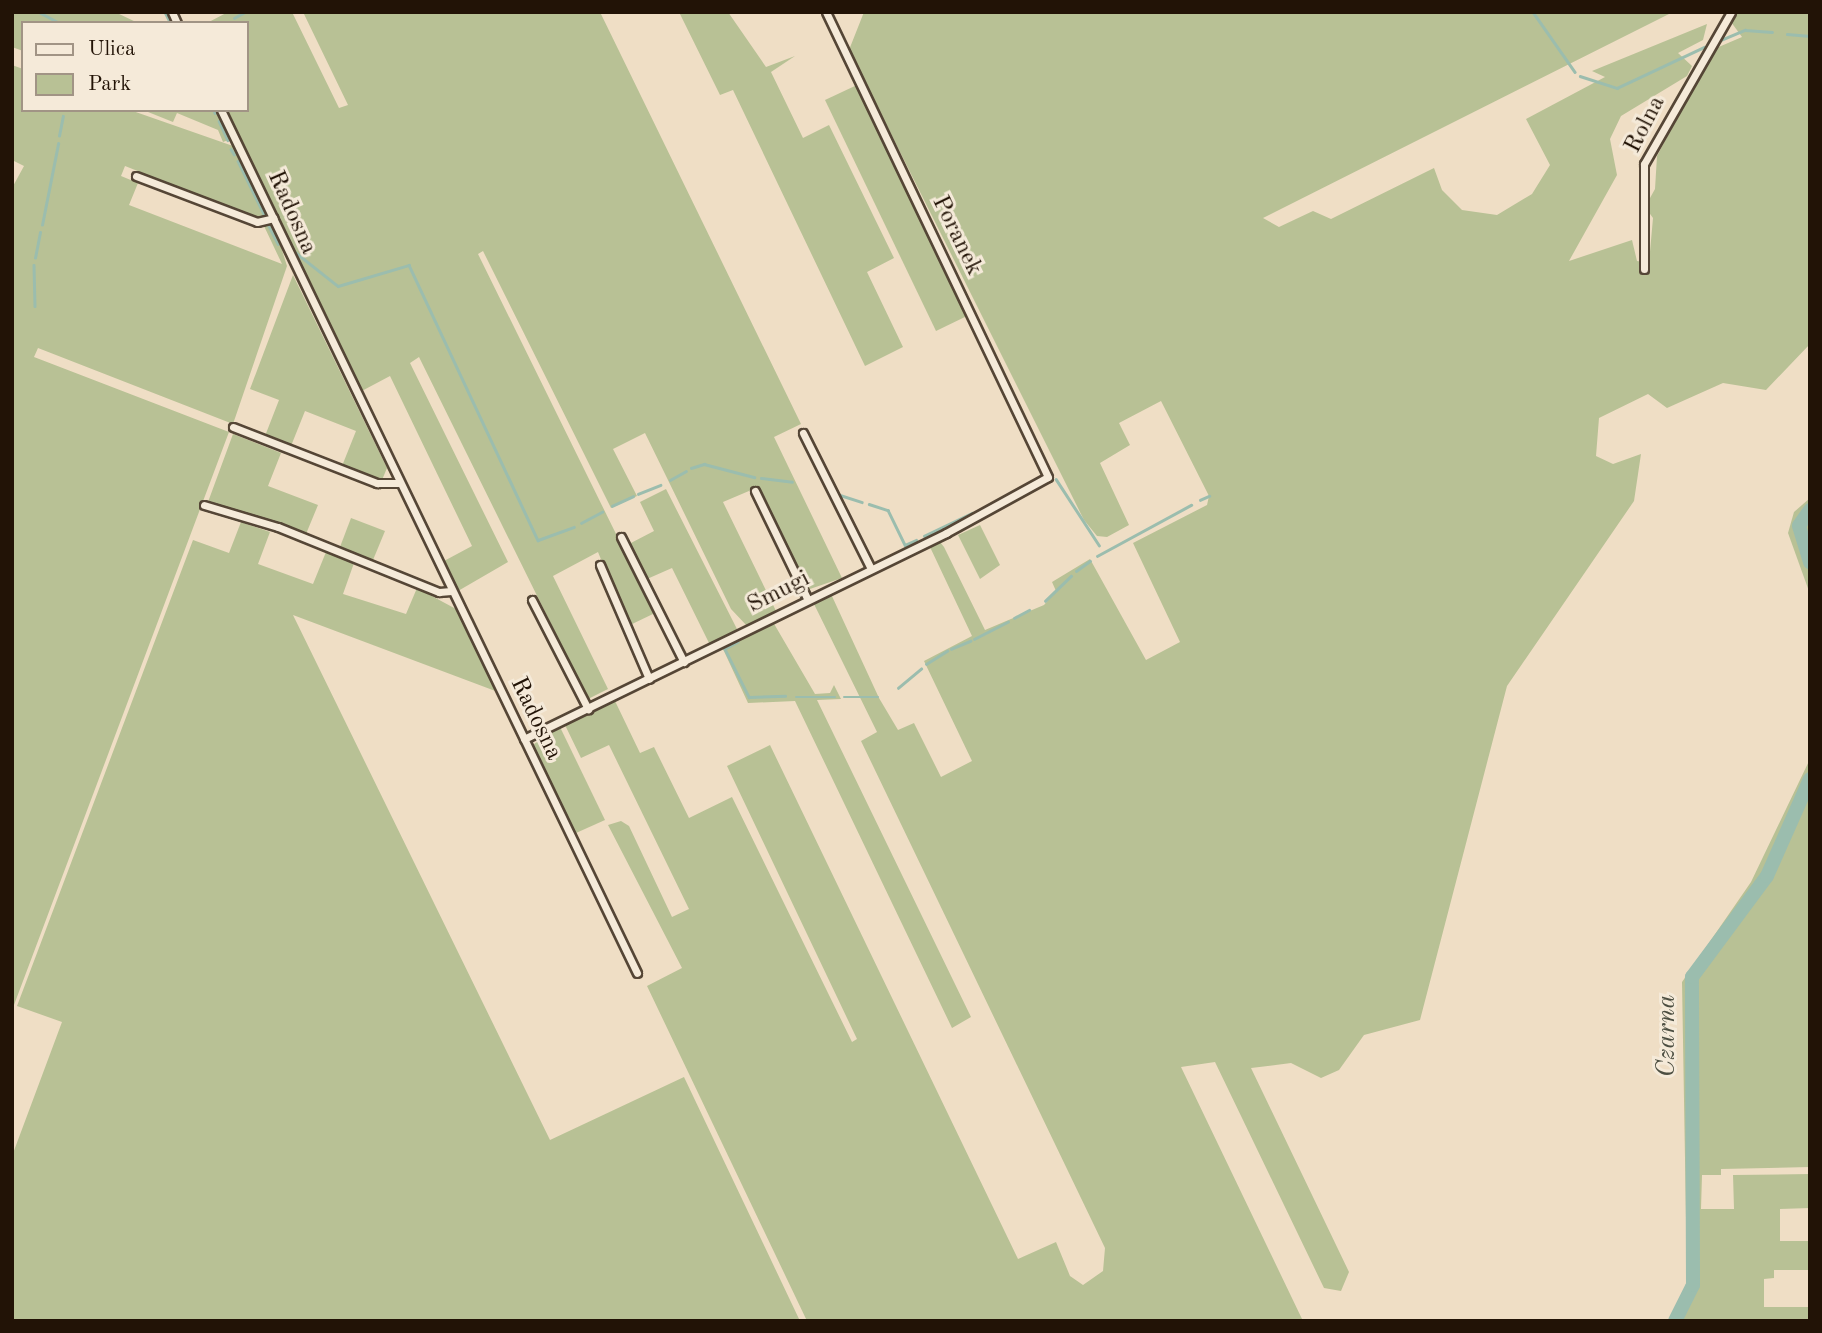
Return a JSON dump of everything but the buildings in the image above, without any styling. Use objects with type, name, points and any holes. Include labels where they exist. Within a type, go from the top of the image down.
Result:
[{"type":"street","name":"Poranek","points":[[827,12],[1048,477]]},
{"type":"street","name":"Rolna","points":[[1644,269],[1644,164],[1731,12]]},
{"type":"street","name":"Radosna","points":[[222,112],[398,483],[637,973]]},
{"type":"street","points":[[136,176],[257,222],[274,218]]},
{"type":"street","points":[[233,427],[377,484],[398,483]]},
{"type":"street","points":[[803,433],[871,569]]},
{"type":"street","name":"Smugi","points":[[524,739],[871,569],[1048,477]]},
{"type":"street","points":[[755,491],[808,600]]},
{"type":"street","points":[[204,505],[439,592],[451,591]]},
{"type":"street","points":[[621,537],[684,662]]},
{"type":"street","points":[[600,565],[649,679]]},
{"type":"street","points":[[532,600],[588,709]]},
{"type":"green space","points":[[12,12],[115,12],[134,21],[21,21],[21,50],[12,47]]},
{"type":"green space","points":[[228,12],[292,12],[339,108],[348,105],[303,12],[600,12],[801,424],[774,437],[842,578],[807,590],[756,488],[723,502],[777,613],[748,627],[731,609],[645,433],[613,449],[637,496],[611,508],[483,251],[478,254],[655,613],[628,626],[598,552],[553,576],[608,689],[588,699],[419,357],[410,363],[508,562],[458,591],[444,561],[472,546],[390,376],[358,393],[226,112],[248,112],[248,21],[211,21]]},
{"type":"green space","points":[[679,12],[728,12],[766,67],[795,56],[771,72],[803,138],[829,125],[894,258],[867,272],[903,347],[865,366],[733,90],[720,95]]},
{"type":"green space","points":[[864,12],[1673,12],[1263,218],[1279,227],[1313,211],[1331,219],[1434,168],[1442,190],[1462,210],[1497,215],[1532,194],[1550,165],[1526,119],[1605,77],[1592,71],[1707,24],[1703,40],[1678,53],[1692,66],[1687,76],[1621,116],[1610,139],[1617,175],[1569,261],[1632,240],[1637,261],[1649,263],[1653,218],[1645,207],[1655,189],[1657,156],[1714,49],[1742,37],[1731,22],[1736,12],[1810,12],[1810,344],[1766,390],[1723,383],[1667,408],[1648,394],[1599,418],[1596,456],[1613,464],[1641,454],[1634,501],[1507,686],[1420,1020],[1364,1035],[1339,1070],[1321,1078],[1291,1063],[1251,1068],[1349,1272],[1341,1291],[1324,1288],[1215,1062],[1181,1067],[1303,1321],[807,1321],[647,986],[682,968],[608,825],[621,821],[629,826],[672,917],[689,909],[609,745],[581,758],[565,725],[615,701],[640,753],[654,747],[689,818],[732,797],[852,1042],[857,1039],[727,766],[770,745],[1018,1259],[1056,1242],[1070,1276],[1083,1285],[1103,1271],[1105,1248],[861,741],[877,732],[813,602],[831,594],[879,698],[898,730],[914,723],[941,777],[972,761],[924,661],[972,636],[930,547],[940,542],[944,547],[985,630],[1044,605],[1056,591],[1052,582],[1090,559],[1146,660],[1180,642],[1133,543],[1207,505],[1209,496],[1161,401],[1119,423],[1130,445],[1100,463],[1129,525],[1107,537],[1097,536],[1084,520],[849,50]]},
{"type":"green space","points":[[12,65],[21,68],[21,112],[136,112],[233,146],[269,215],[261,220],[125,166],[121,176],[138,183],[129,205],[282,264],[264,226],[274,225],[287,266],[233,424],[38,348],[34,357],[229,432],[14,1005],[12,188],[24,166],[12,160]]},
{"type":"green space","points":[[857,85],[969,315],[936,331],[825,100]]},
{"type":"green space","points":[[148,112],[218,112],[231,139],[223,142],[218,130],[177,113],[173,122]]},
{"type":"green space","points":[[293,275],[387,468],[382,480],[342,466],[356,431],[305,411],[291,446],[265,436],[279,400],[250,389]]},
{"type":"green space","points":[[233,434],[281,453],[268,486],[318,505],[306,534],[208,502]]},
{"type":"green space","points":[[666,489],[738,631],[710,645],[672,568],[647,579],[629,544],[654,531],[640,502]]},
{"type":"green space","points":[[1810,498],[1810,594],[1788,533],[1794,512]]},
{"type":"green space","points":[[351,518],[385,531],[373,560],[340,547]]},
{"type":"green space","points":[[241,522],[270,532],[258,564],[313,584],[326,552],[354,563],[343,594],[406,614],[417,588],[456,609],[498,692],[293,615],[550,1140],[684,1077],[800,1321],[12,1321],[12,1156],[62,1022],[17,1006],[193,540],[229,553]]},
{"type":"green space","points":[[980,525],[1000,565],[980,579],[958,535]]},
{"type":"green space","points":[[773,622],[815,694],[830,693],[834,685],[841,699],[817,700],[971,1017],[952,1028],[795,701],[748,703],[723,649]]},
{"type":"green space","points":[[560,727],[605,820],[576,833],[531,746]]},
{"type":"green space","points":[[1810,759],[1810,1167],[1721,1169],[1721,1175],[1702,1175],[1701,1209],[1734,1209],[1733,1175],[1810,1174],[1810,1208],[1780,1209],[1780,1241],[1810,1241],[1810,1270],[1774,1270],[1774,1278],[1764,1279],[1764,1307],[1810,1307],[1810,1321],[1668,1321],[1683,1302],[1687,1277],[1682,982],[1751,882]]},
{"type":"waterway","points":[[39,12],[56,21]]},
{"type":"waterway","points":[[165,12],[169,20]]},
{"type":"waterway","points":[[234,18],[245,12]]},
{"type":"waterway","points":[[1533,12],[1575,72]]},
{"type":"waterway","points":[[1721,40],[1745,30],[1772,32]]},
{"type":"waterway","points":[[1787,34],[1810,36]]},
{"type":"waterway","points":[[1580,76],[1617,88],[1704,47]]},
{"type":"waterway","points":[[59,136],[63,116]]},
{"type":"waterway","points":[[219,121],[228,140]]},
{"type":"waterway","points":[[42,225],[58,144]]},
{"type":"waterway","points":[[231,149],[234,154]]},
{"type":"waterway","points":[[238,161],[265,216]]},
{"type":"waterway","points":[[269,226],[278,244]]},
{"type":"waterway","points":[[35,258],[40,232]]},
{"type":"waterway","points":[[290,248],[338,286],[409,265],[538,540],[574,527]]},
{"type":"waterway","points":[[34,265],[35,306]]},
{"type":"waterway","points":[[691,468],[704,464],[754,477]]},
{"type":"waterway","points":[[670,480],[686,471]]},
{"type":"waterway","points":[[761,478],[792,482]]},
{"type":"waterway","points":[[1056,479],[1099,545]]},
{"type":"waterway","points":[[638,494],[660,485]]},
{"type":"waterway","points":[[837,494],[862,502]]},
{"type":"waterway","points":[[612,506],[633,496]]},
{"type":"waterway","points":[[1200,500],[1209,496]]},
{"type":"waterway","points":[[985,507],[1000,499]]},
{"type":"waterway","points":[[869,504],[888,510],[905,545],[916,540]]},
{"type":"waterway","points":[[1097,556],[1191,505]]},
{"type":"waterway","name":"Czarna","points":[[1810,510],[1799,526],[1810,562]]},
{"type":"waterway","points":[[581,523],[602,512]]},
{"type":"waterway","points":[[924,536],[972,513]]},
{"type":"waterway","points":[[1076,571],[1090,561]]},
{"type":"waterway","points":[[1045,601],[1071,576]]},
{"type":"waterway","points":[[1014,618],[1029,610]]},
{"type":"waterway","points":[[974,639],[1008,622]]},
{"type":"waterway","points":[[951,649],[970,641]]},
{"type":"waterway","points":[[738,642],[725,649],[749,697],[785,696]]},
{"type":"waterway","points":[[926,664],[947,651]]},
{"type":"waterway","points":[[898,688],[921,669]]},
{"type":"waterway","points":[[796,697],[835,697]]},
{"type":"waterway","points":[[844,697],[878,697]]},
{"type":"waterway","name":"Czarna","points":[[1675,1321],[1693,1285],[1692,977],[1767,876],[1810,779]]}]
